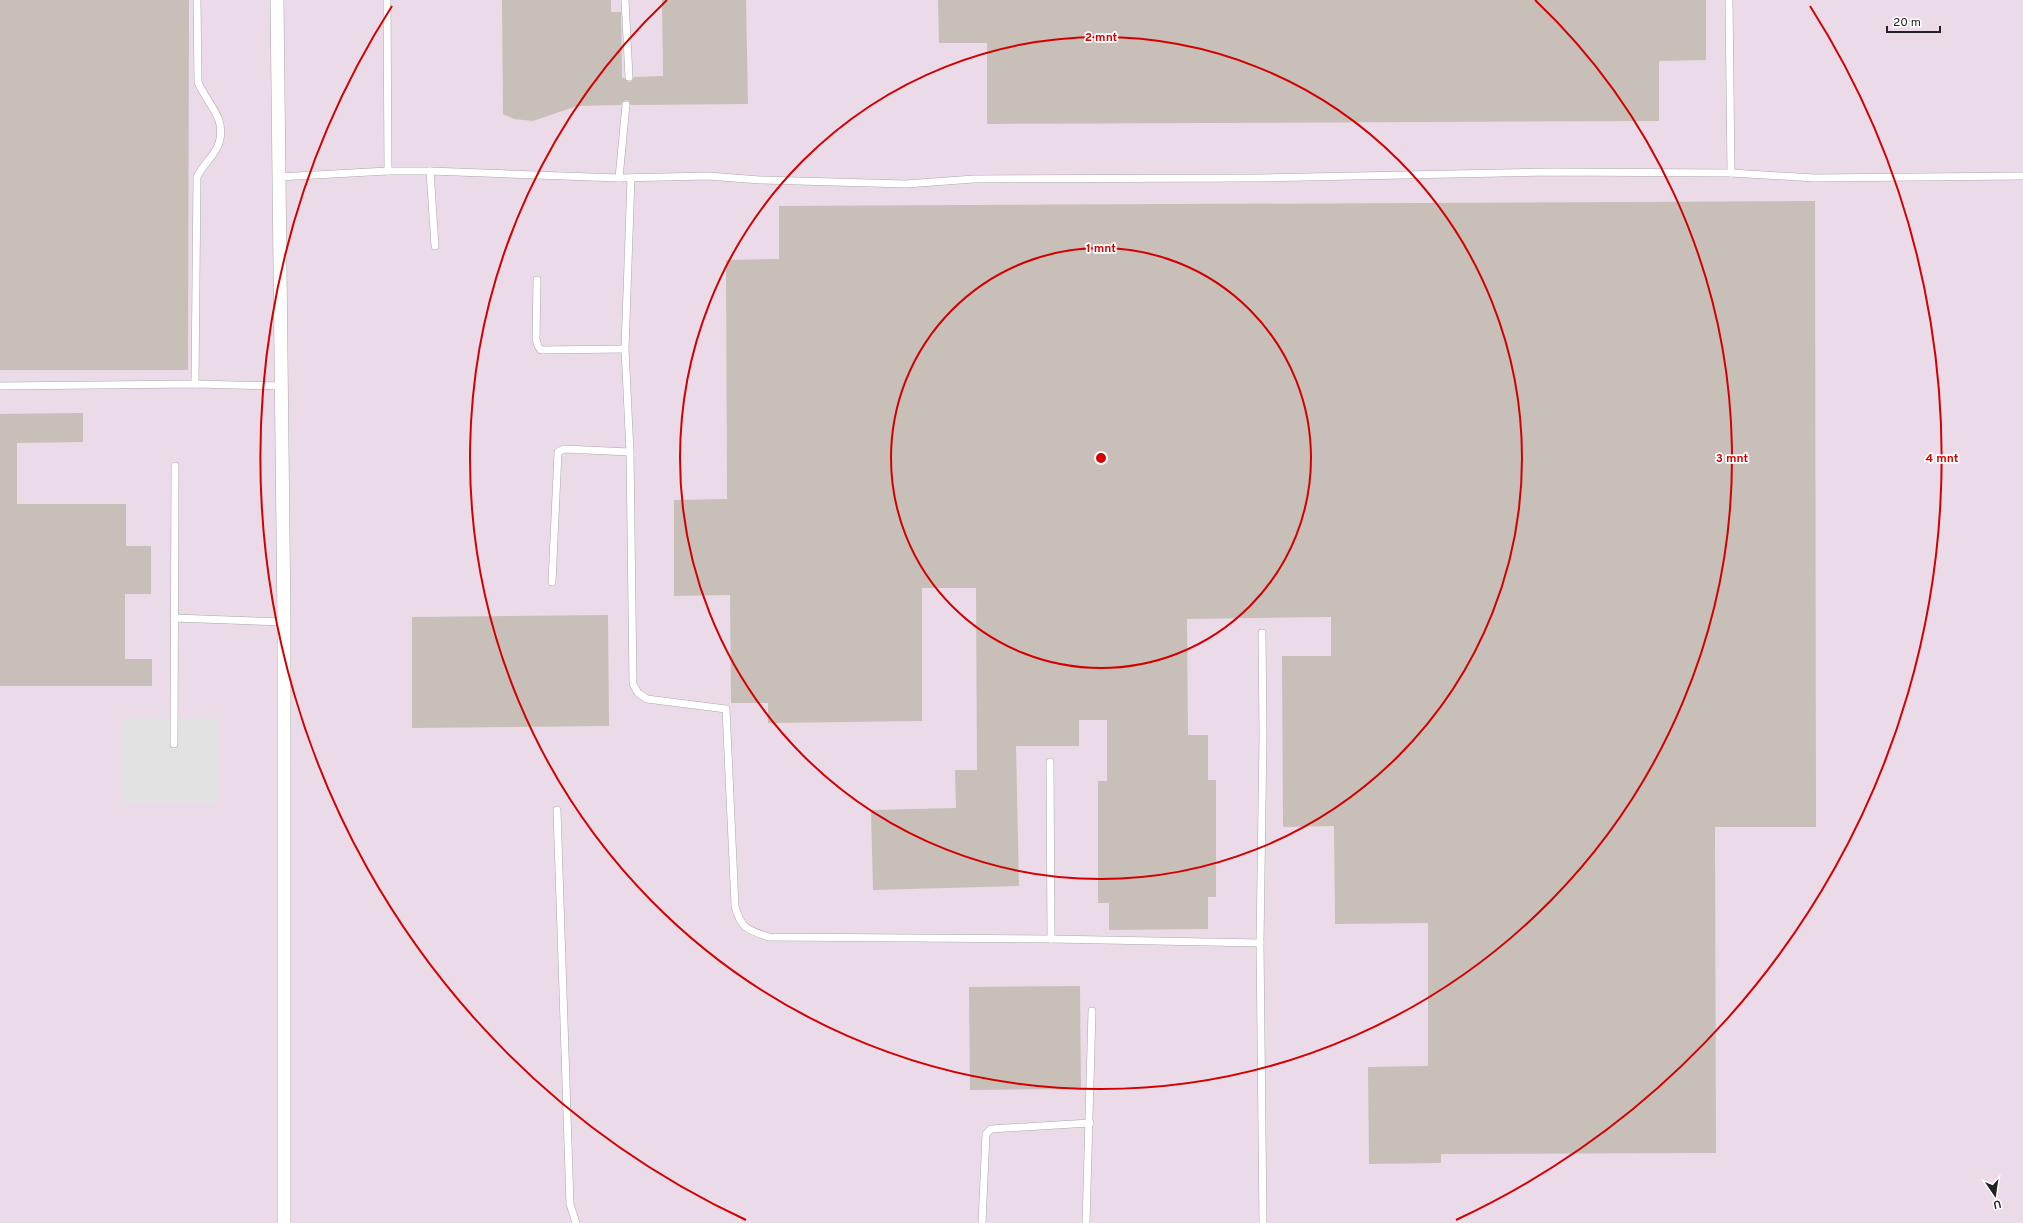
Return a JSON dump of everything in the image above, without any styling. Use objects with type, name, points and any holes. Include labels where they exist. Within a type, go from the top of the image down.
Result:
[{"type":"street","points":[[277,0],[284,622],[284,1223]]},
{"type":"lane","points":[[195,384],[197,177],[201,168],[209,159],[219,143],[220,129],[219,117],[211,102],[202,93],[198,82],[197,0]]},
{"type":"lane","points":[[387,0],[388,171]]},
{"type":"lane","points":[[625,0],[628,77]]},
{"type":"lane","points":[[1729,0],[1731,173]]},
{"type":"lane","points":[[620,178],[626,105]]},
{"type":"lane","points":[[278,177],[388,171],[430,171],[620,178],[708,176],[760,180],[906,184],[974,179],[1262,178],[1551,172],[1731,173],[1815,178],[2023,176]]},
{"type":"lane","points":[[430,171],[435,246]]},
{"type":"lane","points":[[631,178],[625,349],[630,452],[633,684],[638,693],[648,699],[726,709],[735,906],[738,919],[746,929],[769,937],[1051,939],[1260,943]]},
{"type":"lane","points":[[537,280],[536,339],[541,350],[625,349]]},
{"type":"lane","points":[[0,386],[195,384],[282,386]]},
{"type":"lane","points":[[552,582],[558,452],[564,449],[630,452]]},
{"type":"lane","points":[[174,744],[175,466]]},
{"type":"lane","points":[[174,618],[284,622]]},
{"type":"lane","points":[[1262,633],[1263,736],[1260,943],[1263,1223]]},
{"type":"lane","points":[[1050,762],[1051,939]]},
{"type":"lane","points":[[557,810],[570,1204],[576,1223]]},
{"type":"lane","points":[[1086,1223],[1092,1011]]},
{"type":"lane","points":[[982,1223],[986,1134],[991,1129],[1090,1123]]},
{"type":"shaded area","points":[[0,0],[2023,0],[2023,1223],[0,1223]]},
{"type":"shaded area","points":[[121,718],[217,718],[217,803],[121,803]]},
{"type":"building","points":[[0,0],[189,0],[188,370],[0,370]]},
{"type":"building","points":[[502,0],[611,0],[611,12],[621,12],[622,77],[629,82],[632,81],[634,77],[663,76],[662,0],[746,0],[748,104],[631,105],[629,101],[626,100],[622,102],[621,105],[577,106],[533,121],[514,119],[503,114]]},
{"type":"building","points":[[938,0],[1706,0],[1706,60],[1659,61],[1659,121],[987,124],[987,43],[939,43]]},
{"type":"building","points":[[1815,201],[1816,827],[1715,827],[1716,1153],[1441,1154],[1441,1163],[1369,1164],[1368,1067],[1428,1066],[1428,923],[1335,924],[1334,826],[1283,827],[1282,656],[1331,656],[1331,617],[1187,619],[1188,735],[1208,735],[1208,780],[1216,780],[1216,897],[1208,897],[1208,929],[1109,930],[1109,903],[1098,903],[1098,781],[1107,781],[1107,720],[1079,720],[1079,746],[1016,746],[1019,886],[873,890],[871,810],[956,808],[955,770],[977,770],[976,588],[922,588],[922,721],[768,723],[768,703],[731,703],[730,595],[674,596],[674,500],[727,499],[726,260],[779,259],[779,206]]},
{"type":"building","points":[[83,413],[83,442],[17,443],[17,504],[126,504],[126,546],[151,546],[151,594],[125,594],[125,659],[152,659],[152,686],[0,686],[0,414]]},
{"type":"building","points":[[608,615],[609,726],[412,728],[412,617]]},
{"type":"building","points":[[1080,986],[1081,1089],[970,1090],[969,987]]}]
